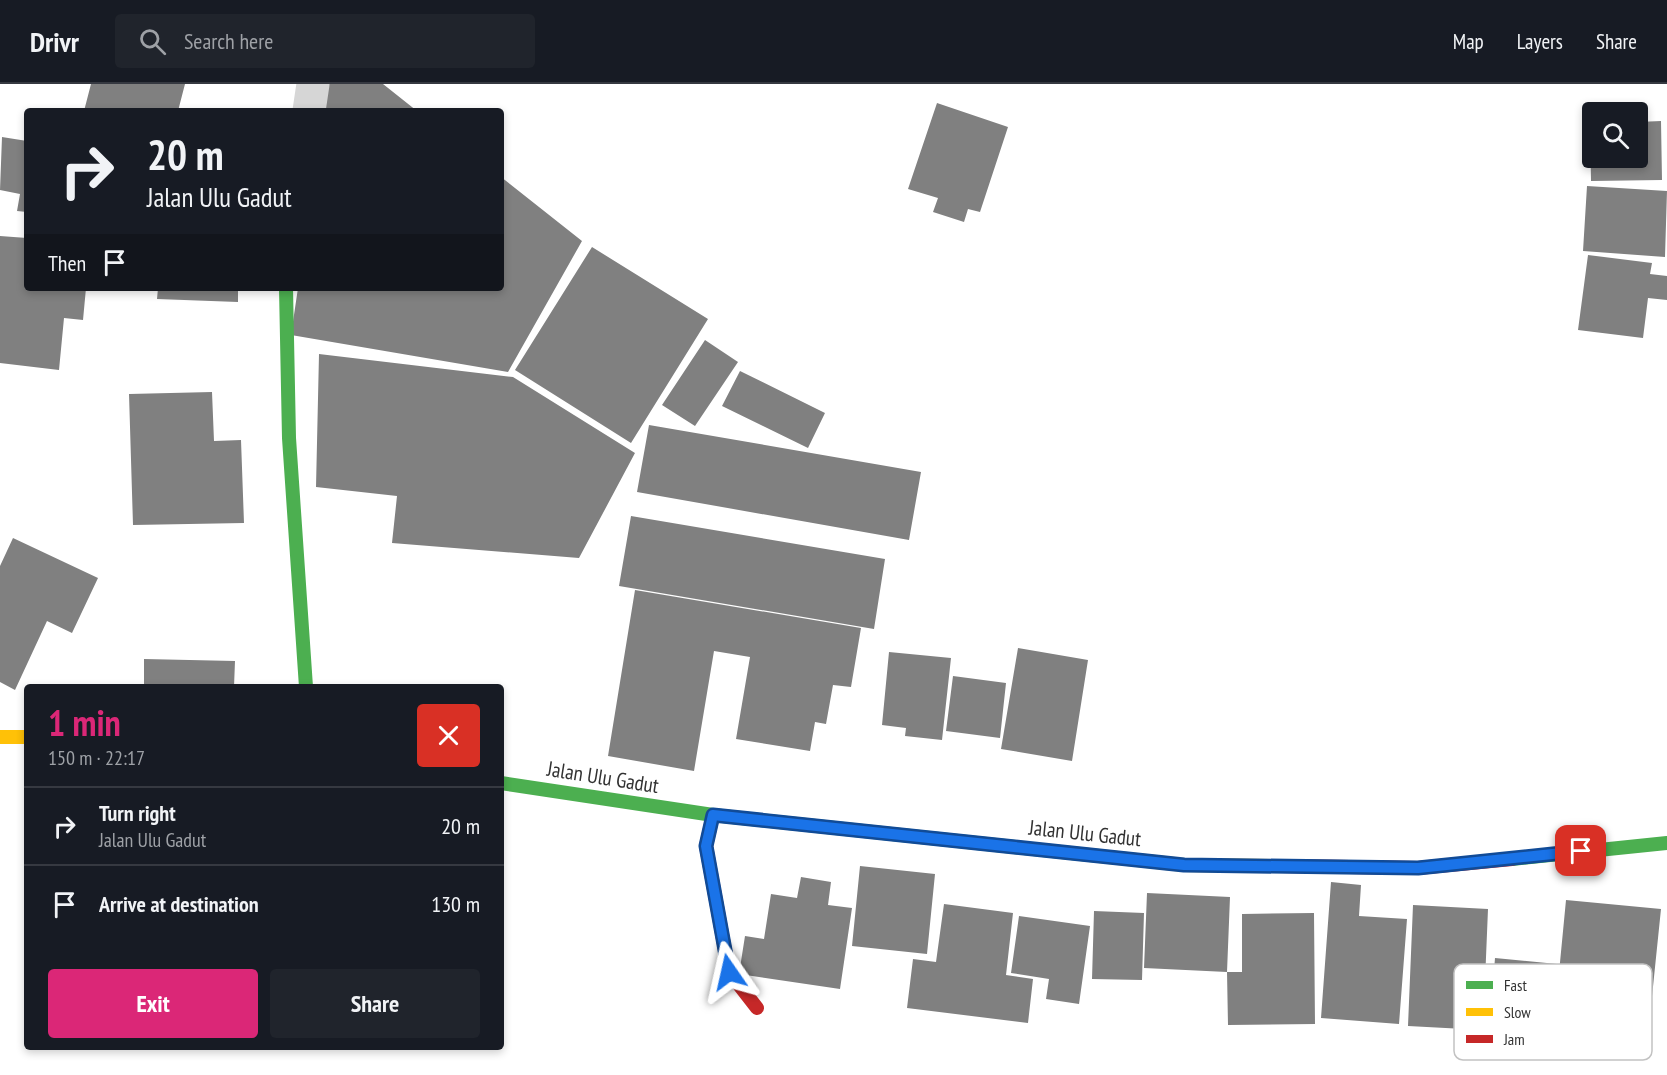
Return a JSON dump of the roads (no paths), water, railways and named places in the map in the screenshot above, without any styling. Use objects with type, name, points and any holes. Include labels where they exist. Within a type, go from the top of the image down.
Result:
[{"type":"street","points":[[309,108],[313,84]]},
{"type":"street","points":[[286,291],[292,500],[306,684]]},
{"type":"street","points":[[0,737],[24,737]]},
{"type":"street","name":"Jalan Ulu Gadut","points":[[504,783],[713,815],[1184,865],[1418,868],[1667,843]]},
{"type":"street","points":[[713,815],[706,846],[729,972],[757,1008]]}]
